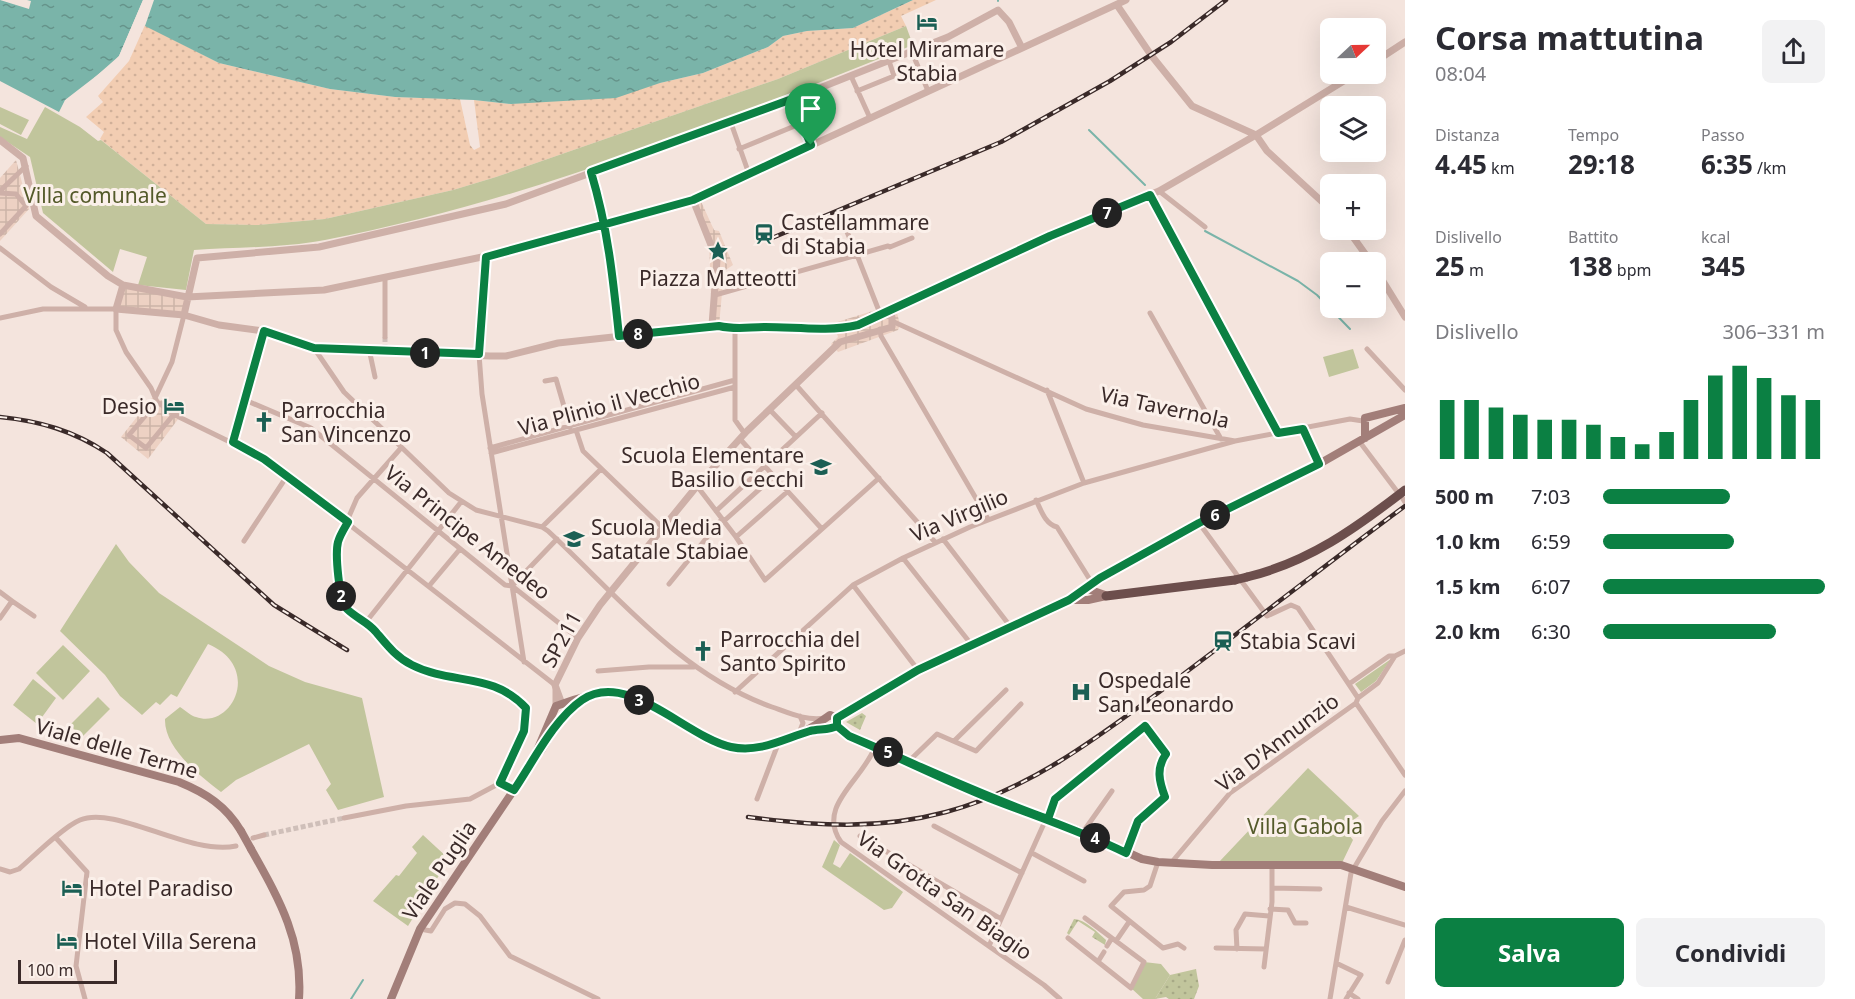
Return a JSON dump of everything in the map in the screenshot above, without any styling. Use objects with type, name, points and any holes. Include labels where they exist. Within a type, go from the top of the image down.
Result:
[{"type":"highway","points":[[1106,596],[1235,580],[1290,564],[1320,550],[1353,530],[1402,495]]},
{"type":"main road","name":"Via Tavernola","points":[[1363,421],[1368,415],[1405,408]]},
{"type":"main road","points":[[1385,411],[1391,417],[1389,424]]},
{"type":"main road","points":[[561,710],[583,699],[605,692],[623,693],[718,743],[746,749],[778,744],[831,722],[918,670],[970,644],[1088,592],[1199,523],[1319,464],[1405,415]]},
{"type":"main road","points":[[1363,421],[1367,436]]},
{"type":"main road","points":[[1088,592],[1106,596]]},
{"type":"main road","name":"Viale Puglia","points":[[391,999],[420,929],[530,767],[561,710]]},
{"type":"main road","points":[[831,722],[849,736],[988,798],[1083,832],[1126,853],[1158,862],[1171,863],[1354,868],[1405,887]]},
{"type":"main road","name":"Viale delle Terme","points":[[0,740],[19,738],[179,782],[202,791],[221,805],[241,831],[286,915],[296,942],[300,980],[299,999]]},
{"type":"street","points":[[0,140],[23,158],[30,205],[36,216],[108,276],[123,285],[188,297],[324,291],[486,257],[693,200],[1021,46],[1126,0]]},
{"type":"street","points":[[1117,5],[1149,52],[1192,106],[1256,135],[1267,151],[1320,200]]},
{"type":"street","points":[[174,414],[146,448],[129,435],[156,399],[172,362],[197,258],[320,247],[495,207],[731,123],[912,52],[998,10],[1009,22],[1021,46]]},
{"type":"street","points":[[1386,54],[1405,42]]},
{"type":"street","points":[[912,52],[928,91]]},
{"type":"street","points":[[858,91],[894,76],[889,61]]},
{"type":"street","points":[[851,76],[870,118]]},
{"type":"street","points":[[0,318],[43,309],[86,307],[116,309],[184,315],[219,325],[264,331],[314,348],[506,356],[558,344],[715,325],[735,330],[763,327],[837,329],[858,325],[882,316],[1050,236],[1150,195],[1256,135],[1339,84]]},
{"type":"street","points":[[792,99],[811,145]]},
{"type":"street","points":[[731,123],[749,174]]},
{"type":"street","points":[[740,149],[802,123]]},
{"type":"street","points":[[0,192],[26,166]]},
{"type":"street","points":[[591,172],[606,225],[619,336]]},
{"type":"street","points":[[1158,191],[1205,227]]},
{"type":"street","points":[[0,192],[16,194],[30,205]]},
{"type":"street","points":[[1150,195],[1278,433]]},
{"type":"street","points":[[693,200],[717,260],[715,325]]},
{"type":"street","points":[[0,234],[30,205]]},
{"type":"street","points":[[844,225],[882,316],[881,330],[988,519]]},
{"type":"street","points":[[715,295],[888,246],[891,248],[912,238]]},
{"type":"street","points":[[0,248],[35,276],[86,307]]},
{"type":"street","points":[[486,257],[479,354],[500,516],[524,662]]},
{"type":"street","points":[[385,278],[385,337]]},
{"type":"street","points":[[123,285],[116,309],[116,330],[126,352],[156,399],[174,414],[264,459],[555,685]]},
{"type":"street","points":[[1386,286],[1405,317]]},
{"type":"street","points":[[1150,312],[1221,439]]},
{"type":"street","points":[[837,329],[840,342],[892,327],[894,322],[892,317],[882,316]]},
{"type":"street","name":"Via Tavernola","points":[[894,322],[1111,418],[1235,441],[1350,419],[1363,421]]},
{"type":"street","points":[[858,325],[858,334],[862,337]]},
{"type":"street","points":[[735,330],[735,420],[743,436],[773,477],[822,529]]},
{"type":"street","points":[[233,442],[264,331]]},
{"type":"street","name":"SP211","points":[[561,710],[555,685],[578,638],[610,594],[697,486],[743,436],[840,342]]},
{"type":"street","points":[[314,348],[344,392],[461,502],[476,510],[542,527],[610,594],[694,667],[735,692],[800,717],[831,722]]},
{"type":"street","points":[[369,349],[375,377]]},
{"type":"street","points":[[1367,349],[1405,390]]},
{"type":"street","points":[[545,381],[556,379],[583,451],[600,470],[663,528]]},
{"type":"street","points":[[491,451],[735,380]]},
{"type":"street","points":[[796,385],[935,542]]},
{"type":"street","name":"Via Plinio il Vecchio","points":[[573,428],[735,387]]},
{"type":"street","points":[[1047,390],[1084,483]]},
{"type":"street","name":"Via Principe Amedeo","points":[[245,400],[311,428],[505,585],[512,586],[578,638]]},
{"type":"street","points":[[770,410],[796,437]]},
{"type":"street","points":[[716,511],[822,413]]},
{"type":"street","points":[[1303,429],[1319,464]]},
{"type":"street","points":[[1367,436],[1402,495]]},
{"type":"street","name":"Via Virgilio","points":[[735,692],[853,585],[903,558],[988,519],[1084,483],[1235,441]]},
{"type":"street","points":[[344,818],[406,806],[470,799],[500,783],[524,731],[526,708],[500,688],[412,665],[386,646],[366,622],[347,609],[342,601],[337,544],[348,522],[351,508],[401,448]]},
{"type":"street","points":[[542,527],[600,470]]},
{"type":"street","points":[[244,541],[286,476]]},
{"type":"street","points":[[669,584],[723,520],[773,477]]},
{"type":"street","points":[[697,486],[765,580],[879,478]]},
{"type":"street","points":[[736,537],[787,492]]},
{"type":"street","points":[[1036,500],[1045,518],[1057,527],[1088,592]]},
{"type":"street","points":[[366,622],[461,502]]},
{"type":"street","points":[[1199,523],[1267,616],[1291,605],[1298,608],[1349,684],[1357,701],[1405,775]]},
{"type":"street","points":[[512,586],[556,539]]},
{"type":"street","points":[[943,539],[1010,626]]},
{"type":"street","points":[[429,586],[460,549]]},
{"type":"street","points":[[903,558],[970,644]]},
{"type":"street","points":[[853,585],[918,670]]},
{"type":"street","points":[[0,592],[34,616]]},
{"type":"street","points":[[0,618],[12,601]]},
{"type":"street","points":[[1349,684],[1389,656],[1405,651]]},
{"type":"street","name":"Via D'Annunzio","points":[[1171,863],[1230,793],[1357,701],[1381,680],[1395,656]]},
{"type":"street","points":[[598,671],[649,667],[694,667]]},
{"type":"street","points":[[954,741],[1006,690]]},
{"type":"street","points":[[908,762],[937,734],[976,751],[1022,704]]},
{"type":"street","points":[[796,737],[803,727],[800,717]]},
{"type":"street","points":[[989,946],[1048,819],[1055,799],[1145,726],[1166,754],[1159,765],[1160,785],[1165,797],[1138,821],[1126,853]]},
{"type":"street","points":[[757,799],[778,744]]},
{"type":"street","name":"Via Grotta San Biagio","points":[[875,747],[865,768],[835,809],[833,830],[847,847],[989,946],[1060,999]]},
{"type":"street","points":[[500,783],[514,790]]},
{"type":"street","points":[[1083,832],[1112,791]]},
{"type":"street","points":[[1330,999],[1354,868],[1382,821],[1405,791]]},
{"type":"street","points":[[0,869],[9,872],[19,869],[72,824],[89,817],[99,817],[216,848],[236,846]]},
{"type":"street","points":[[934,826],[1023,873]]},
{"type":"street","points":[[253,838],[264,835]]},
{"type":"street","points":[[860,836],[1001,919]]},
{"type":"street","points":[[56,838],[87,872],[76,966],[85,999]]},
{"type":"street","points":[[1032,853],[1084,881]]},
{"type":"street","points":[[1158,862],[1150,886],[1144,890],[1124,892],[1110,906],[1163,948],[1178,944],[1184,948]]},
{"type":"street","points":[[1264,967],[1272,888],[1272,864]]},
{"type":"street","points":[[1272,888],[1320,889]]},
{"type":"street","points":[[420,929],[431,931],[445,909],[458,903],[465,903],[480,916],[510,956],[598,999]]},
{"type":"street","points":[[1346,907],[1405,926]]},
{"type":"street","points":[[1270,909],[1288,910],[1295,923],[1306,923]]},
{"type":"street","points":[[1237,949],[1236,930],[1245,914],[1269,916]]},
{"type":"street","points":[[1068,938],[1099,960],[1131,988],[1144,962],[1085,918]]},
{"type":"street","points":[[1099,960],[1105,949],[1129,921]]},
{"type":"street","points":[[1388,982],[1405,940]]},
{"type":"street","points":[[1216,948],[1266,949]]},
{"type":"street","points":[[1336,963],[1361,975],[1348,996],[1358,999]]},
{"type":"green space","name":"Villa comunale","points":[[906,26],[913,45],[697,130],[550,181],[401,224],[325,240],[276,246],[194,250],[186,290],[138,285],[147,257],[120,249],[113,272],[43,213],[30,157],[0,137],[0,127],[27,139],[45,107],[80,127],[98,141],[101,140],[206,224],[258,225],[325,219],[453,190],[496,177],[778,79]]},
{"type":"green space","points":[[0,107],[29,120],[21,135],[0,124]]},
{"type":"green space","points":[[1353,349],[1359,368],[1329,377],[1323,357]]},
{"type":"green space","points":[[116,544],[129,562],[159,593],[269,666],[305,682],[362,698],[384,797],[338,810],[326,790],[331,784],[309,744],[236,780],[221,792],[194,770],[170,740],[165,719],[180,707],[194,716],[209,719],[221,714],[230,706],[236,694],[238,681],[234,667],[225,654],[208,644],[177,697],[171,694],[160,705],[156,702],[142,715],[120,696],[105,675],[60,631]]},
{"type":"green space","points":[[63,645],[90,671],[63,700],[36,673]]},
{"type":"green space","points":[[1391,659],[1376,681],[1361,692],[1355,684]]},
{"type":"green space","points":[[33,679],[56,698],[37,724],[13,705]]},
{"type":"green space","points":[[98,697],[110,709],[82,737],[70,725]]},
{"type":"green space","points":[[862,713],[866,716],[860,730],[846,722]]},
{"type":"green space","name":"Villa Gabola","points":[[1308,768],[1359,816],[1343,827],[1353,840],[1341,865],[1219,862]]},
{"type":"green space","points":[[423,835],[449,859],[408,926],[373,901],[396,875],[399,876],[417,853],[412,847]]},
{"type":"green space","points":[[834,840],[840,845],[833,864],[840,868],[850,853],[903,892],[892,908],[884,910],[822,867]]},
{"type":"green space","points":[[1074,919],[1083,922],[1095,930],[1106,940],[1105,945],[1092,937],[1095,932],[1078,921],[1069,935],[1067,933]]},
{"type":"green space","points":[[1144,962],[1161,964],[1170,975],[1155,999],[1143,999],[1131,988]]},
{"type":"green space","points":[[1196,969],[1199,986],[1194,999],[1166,997],[1155,999],[1170,975]]},
{"type":"sand","points":[[913,0],[936,0],[901,16],[906,26],[778,79],[496,177],[453,190],[325,219],[258,225],[206,224],[100,139],[104,132],[86,117],[103,102],[98,96],[129,61],[145,25],[219,63],[330,89],[395,97],[460,99],[470,145],[474,150],[480,147],[474,100],[511,104],[660,83],[703,73],[768,47],[783,36],[807,31],[853,28]]},
{"type":"shaded area","points":[[16,160],[29,209],[0,241],[0,178]]},
{"type":"shaded area","name":"Piazza Matteotti","points":[[699,197],[714,230],[719,231],[733,265],[724,271],[719,326],[712,325],[709,240],[693,200]]},
{"type":"shaded area","points":[[123,285],[187,297],[184,315],[116,309]]},
{"type":"shaded area","points":[[895,304],[900,325],[898,330],[838,352],[831,344],[838,337],[834,323]]},
{"type":"shaded area","points":[[152,398],[161,400],[182,414],[148,459],[121,437]]},
{"type":"water","points":[[0,0],[143,0],[119,56],[65,100],[59,112],[0,81]]},
{"type":"water","points":[[154,0],[913,0],[853,28],[807,31],[783,36],[768,47],[703,73],[660,83],[616,98],[511,104],[395,97],[330,89],[219,63],[145,26]]},
{"type":"pier","points":[[0,0],[27,0],[31,1],[29,9]]},
{"type":"pier","points":[[143,0],[146,1],[122,57],[96,80],[94,78],[119,56]]},
{"type":"waterway","points":[[1089,130],[1145,185]]},
{"type":"waterway","points":[[1205,231],[1298,281],[1317,295],[1350,329]]},
{"type":"waterway","points":[[351,999],[363,980]]},
{"type":"tunnel","points":[[385,337],[385,350]]},
{"type":"tunnel","points":[[264,835],[344,818]]},
{"type":"railway","points":[[772,238],[1001,142],[1110,81],[1171,42],[1226,0]]},
{"type":"railway","points":[[0,417],[56,428],[95,445],[107,453],[274,605],[347,650]]},
{"type":"railway","points":[[748,817],[798,823],[847,825],[896,822],[946,812],[1009,789],[1039,774],[1096,738],[1405,506]]},
{"type":"place","name":"Hotel Miramare Stabia","points":[[927,22]]},
{"type":"place","name":"Castellammare di Stabia","points":[[764,234]]},
{"type":"place","name":"Piazza Matteotti","points":[[718,251]]},
{"type":"place","name":"Desio","points":[[174,406]]},
{"type":"place","name":"Parrocchia San Vincenzo","points":[[264,422]]},
{"type":"place","name":"Scuola Elementare Basilio Cecchi","points":[[821,467]]},
{"type":"place","name":"Scuola Media Satatale Stabiae","points":[[574,539]]},
{"type":"place","name":"Stabia Scavi","points":[[1223,641]]},
{"type":"place","name":"Parrocchia del Santo Spirito","points":[[703,651]]},
{"type":"place","name":"Ospedale San Leonardo","points":[[1081,692]]},
{"type":"place","name":"Hotel Paradiso","points":[[72,888]]},
{"type":"place","name":"Hotel Villa Serena","points":[[67,941]]},
{"type":"route","points":[[811,145],[693,200],[606,225],[520,249],[486,257],[479,354],[314,348],[264,331],[233,442],[264,459],[348,522],[337,544],[342,601],[347,609],[364,620],[376,632],[386,646],[412,665],[500,688],[526,708],[524,731],[500,783],[514,790],[562,717],[583,699],[605,692],[623,693],[701,736],[733,747],[746,749],[778,744],[808,732],[837,726],[849,736],[988,798],[1083,832],[1126,853],[1138,821],[1165,797],[1160,785],[1159,765],[1166,754],[1145,726],[1055,799],[1048,819],[988,798],[875,747],[849,736],[844,732],[837,726],[837,718],[918,670],[1069,600],[1100,578],[1199,523],[1319,464],[1303,429],[1278,433],[1150,195],[1050,236],[891,309],[879,318],[858,325],[837,329],[763,327],[735,330],[719,326],[619,336],[610,244],[606,225],[591,172],[792,99],[811,145]]}]
